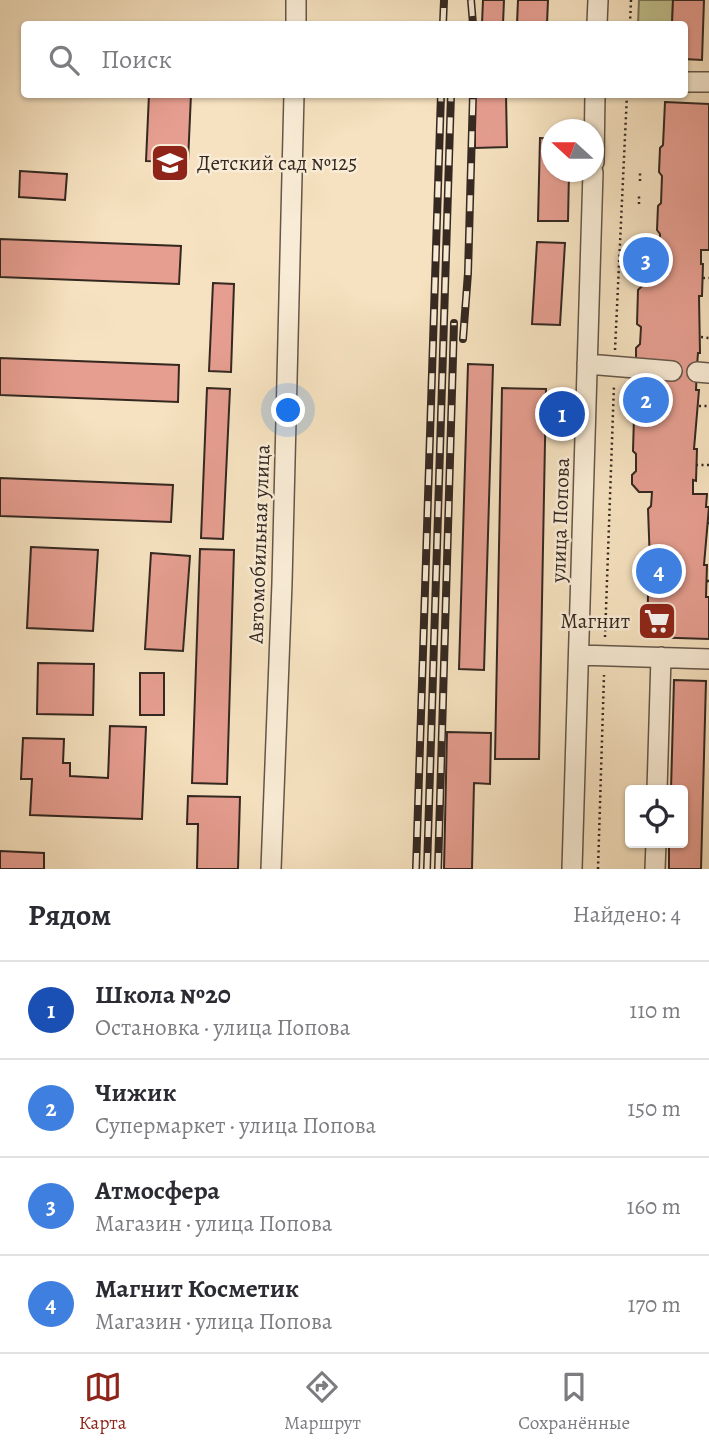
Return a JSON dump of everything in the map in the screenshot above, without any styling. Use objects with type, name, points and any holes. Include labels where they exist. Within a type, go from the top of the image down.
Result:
[{"type":"street","points":[[296,0],[296,21]]},
{"type":"street","points":[[597,21],[598,0]]},
{"type":"street","points":[[688,82],[709,82]]},
{"type":"street","name":"Автомобильная улица","points":[[271,869],[282,583],[294,98]]},
{"type":"street","points":[[595,119],[596,98]]},
{"type":"street","name":"улица Попова","points":[[572,869],[593,182]]},
{"type":"street","points":[[587,364],[672,371]]},
{"type":"street","points":[[579,655],[709,659]]},
{"type":"street","points":[[657,785],[661,657]]},
{"type":"street","points":[[655,869],[656,848]]},
{"type":"path","points":[[630,21],[631,0]]},
{"type":"path","points":[[598,869],[614,367],[627,98]]},
{"type":"path","points":[[640,171],[640,181]]},
{"type":"path","points":[[639,195],[639,204]]},
{"type":"path","points":[[703,278],[709,278]]},
{"type":"path","points":[[701,337],[709,338]]},
{"type":"path","points":[[699,406],[709,406]]},
{"type":"path","points":[[696,465],[709,465]]},
{"type":"green space","points":[[639,0],[673,0],[672,21],[638,21]]},
{"type":"building","points":[[483,0],[504,0],[503,21],[482,21]]},
{"type":"building","points":[[518,0],[548,0],[547,21],[517,21]]},
{"type":"building","points":[[673,0],[704,0],[702,60],[688,59],[688,21],[672,21]]},
{"type":"building","points":[[149,98],[191,98],[188,162],[146,161]]},
{"type":"building","points":[[475,98],[506,98],[507,147],[475,148]]},
{"type":"building","points":[[665,102],[709,104],[709,250],[701,250],[703,264],[702,296],[699,296],[700,353],[696,390],[699,390],[694,449],[697,449],[696,481],[693,480],[693,494],[707,494],[706,507],[709,507],[704,565],[707,565],[709,639],[647,637],[648,595],[645,591],[646,567],[650,563],[648,509],[651,506],[652,492],[639,492],[632,484],[632,475],[636,471],[636,454],[633,451],[634,416],[638,412],[635,382],[643,375],[643,365],[636,357],[641,327],[637,324],[638,290],[642,286],[643,270],[639,266],[640,255],[647,248],[660,248],[660,234],[657,230],[658,206],[661,203],[662,176],[659,172]]},
{"type":"building","points":[[540,138],[541,182],[569,182],[568,221],[538,221]]},
{"type":"building","points":[[20,171],[67,174],[65,200],[19,197]]},
{"type":"building","points":[[0,239],[181,246],[179,284],[0,277]]},
{"type":"building","points":[[537,242],[565,243],[560,325],[532,324]]},
{"type":"building","points":[[213,283],[234,284],[231,372],[209,371]]},
{"type":"building","points":[[0,358],[179,365],[178,402],[0,395]]},
{"type":"building","points":[[468,364],[493,365],[484,670],[459,669]]},
{"type":"building","points":[[207,388],[230,389],[223,539],[201,538]]},
{"type":"building","points":[[502,388],[546,389],[539,759],[495,759]]},
{"type":"building","points":[[0,478],[173,485],[171,522],[0,516]]},
{"type":"building","points":[[31,547],[98,550],[93,631],[27,628]]},
{"type":"building","points":[[200,549],[234,550],[227,784],[192,783]]},
{"type":"building","points":[[151,553],[190,556],[183,651],[145,649]]},
{"type":"building","points":[[38,663],[94,664],[93,715],[37,714]]},
{"type":"building","points":[[140,673],[164,673],[164,715],[140,715]]},
{"type":"building","points":[[674,680],[706,681],[701,869],[669,869],[669,848],[688,848],[688,785],[671,785]]},
{"type":"building","points":[[110,726],[146,727],[142,819],[30,815],[32,779],[21,779],[23,738],[64,739],[63,763],[70,763],[70,776],[108,778]]},
{"type":"building","points":[[447,732],[491,733],[490,784],[474,783],[472,869],[444,869]]},
{"type":"building","points":[[188,796],[240,797],[238,869],[197,869],[198,824],[187,824]]},
{"type":"building","points":[[0,851],[44,853],[44,869],[0,869]]},
{"type":"railway","points":[[443,21],[444,0]]},
{"type":"railway","points":[[471,0],[473,21]]},
{"type":"railway","points":[[416,869],[441,98]]},
{"type":"railway","points":[[427,869],[451,98]]},
{"type":"railway","points":[[463,339],[468,273],[473,98]]},
{"type":"railway","points":[[438,869],[454,323]]},
{"type":"place","name":"Детский сад №125","points":[[170,163]]},
{"type":"place","name":"Атмосфера","points":[[646,260]]},
{"type":"place","name":"Чижик","points":[[646,400]]},
{"type":"place","name":"Школа №20","points":[[562,414]]},
{"type":"place","name":"Магнит Косметик","points":[[659,571]]},
{"type":"place","name":"Магнит","points":[[657,621]]}]
